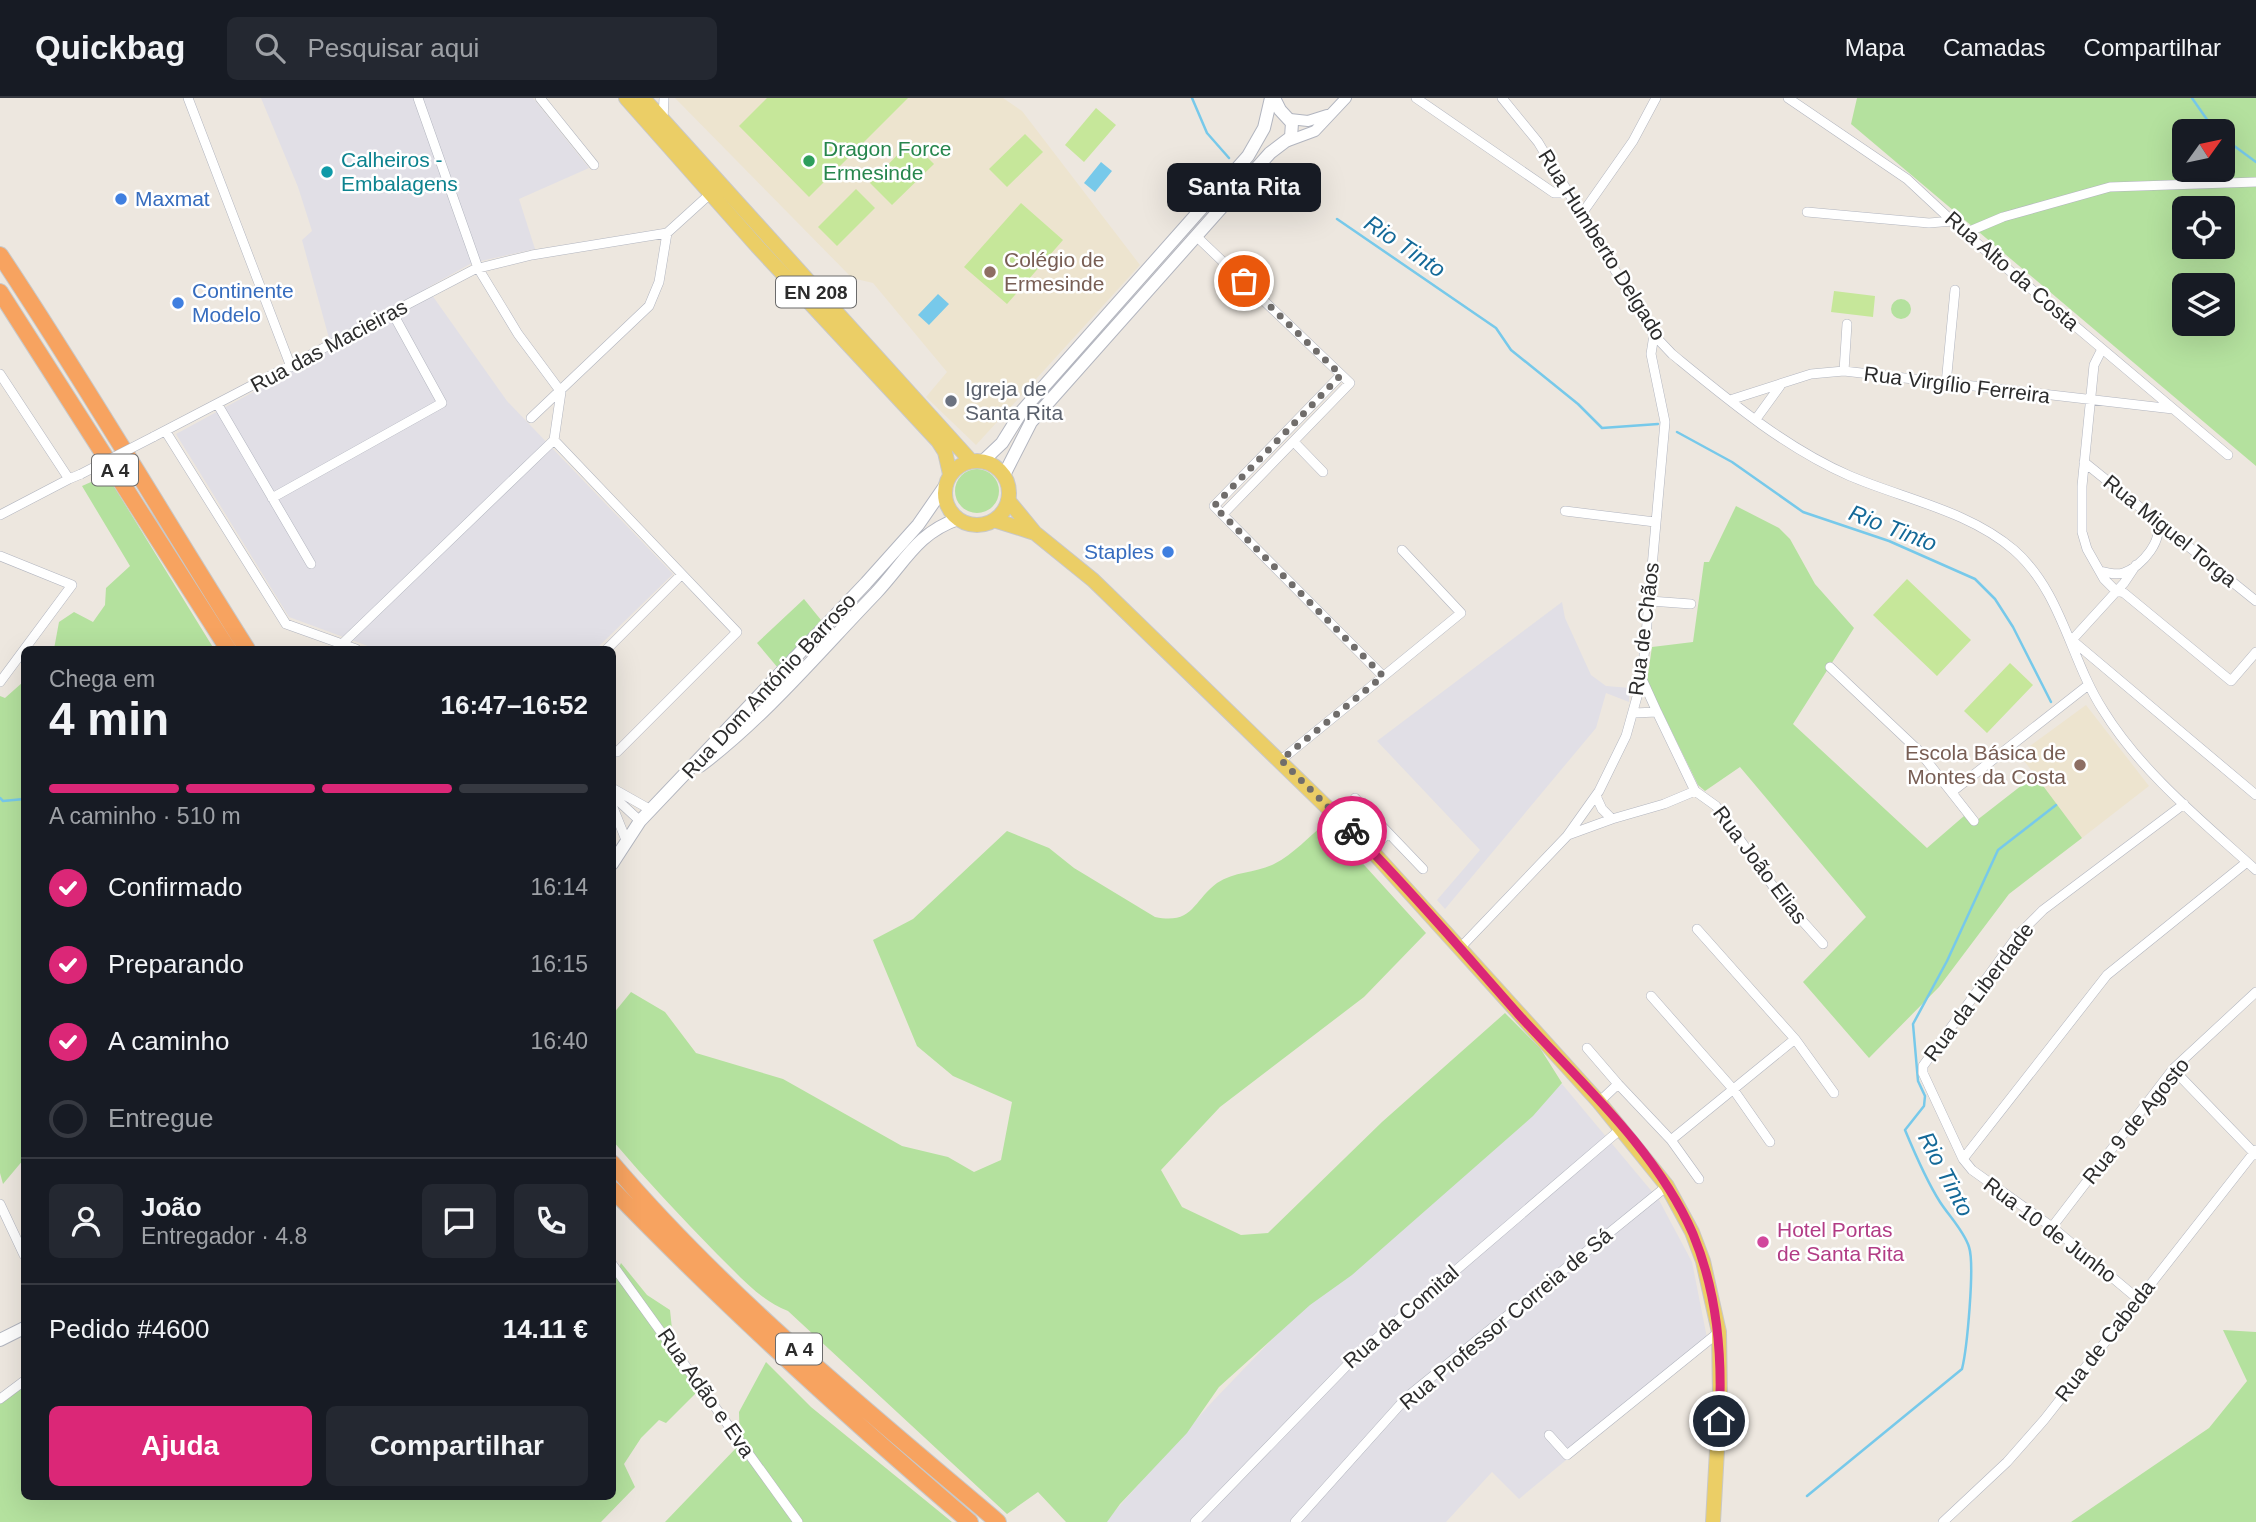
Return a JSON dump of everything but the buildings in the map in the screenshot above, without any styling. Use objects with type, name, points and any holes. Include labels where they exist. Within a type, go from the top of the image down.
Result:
[{"type":"highway","name":"A 4","points":[[0,255],[76,368],[142,481],[245,646]]},
{"type":"highway","name":"A 4","points":[[0,292],[226,646]]},
{"type":"highway","name":"A 4","points":[[616,1167],[691,1248],[751,1306],[998,1522]]},
{"type":"highway","name":"A 4","points":[[616,1193],[741,1319],[970,1522]]},
{"type":"main road","name":"EN 208","points":[[626,98],[710,194],[938,441],[945,452],[950,510],[958,519]]},
{"type":"main road","name":"EN 208","points":[[643,98],[977,461],[995,466],[1004,475]]},
{"type":"main road","points":[[958,519],[983,525],[994,520],[1003,511],[1008,500],[1009,487],[1004,475],[1031,422],[1270,153],[1286,142],[1294,128],[1272,98]]},
{"type":"main road","points":[[948,480],[959,465],[977,461],[1002,443],[1022,411],[1248,156],[1264,126],[1272,98]]},
{"type":"main road","points":[[1264,126],[1276,114],[1288,117]]},
{"type":"main road","points":[[1264,126],[1270,141],[1286,142]]},
{"type":"main road","name":"Rua Dom António Barroso","points":[[677,783],[918,525],[948,480]]},
{"type":"main road","points":[[1008,500],[1035,533],[1093,580],[1371,849],[1622,1128],[1667,1186],[1692,1232],[1703,1261],[1719,1332],[1720,1396],[1713,1522]]},
{"type":"main road","name":"Rua Dom António Barroso","points":[[677,783],[719,751],[783,689],[891,577],[925,536],[936,527],[958,519]]},
{"type":"main road","points":[[994,520],[1035,533]]},
{"type":"main road","points":[[616,857],[640,821],[677,783]]},
{"type":"main road","points":[[0,1340],[21,1330]]},
{"type":"street","points":[[188,98],[290,367]]},
{"type":"street","points":[[342,644],[554,439],[561,392],[518,334],[478,268],[418,98]]},
{"type":"street","points":[[540,98],[594,165]]},
{"type":"street","points":[[663,122],[664,98]]},
{"type":"street","points":[[1286,142],[1315,131],[1346,98]]},
{"type":"street","points":[[1416,98],[1554,193],[1567,193]]},
{"type":"street","name":"Rua Humberto Delgado","points":[[1502,98],[1538,142],[1654,335],[1672,354],[1804,453],[1850,476],[1970,523],[1997,537],[2037,575],[2071,640],[2087,686],[2125,739],[2184,804],[2256,870]]},
{"type":"street","points":[[1581,215],[1633,141],[1656,98]]},
{"type":"street","name":"Rua Alto da Costa","points":[[1788,98],[1887,163],[1965,233],[2228,454]]},
{"type":"street","points":[[1288,117],[1308,121],[1335,110]]},
{"type":"street","points":[[1965,233],[2003,217],[2109,187],[2256,182]]},
{"type":"street","points":[[531,418],[649,306],[659,282],[667,233],[710,194]]},
{"type":"street","points":[[1196,236],[1193,228],[1203,214],[1206,202]]},
{"type":"street","points":[[1807,212],[1928,223],[1953,221]]},
{"type":"street","name":"Rua das Macieiras","points":[[0,515],[166,432],[478,268],[532,255],[667,233]]},
{"type":"street","points":[[1165,249],[1176,245],[1188,233],[1196,236],[1350,383],[1223,514]]},
{"type":"street","points":[[1946,384],[1955,290]]},
{"type":"street","points":[[272,498],[442,403],[393,312]]},
{"type":"street","points":[[1844,371],[1847,324]]},
{"type":"street","name":"Rua de Chãos","points":[[1460,948],[1567,835],[1596,796],[1612,769],[1634,713],[1642,680],[1665,422],[1651,354],[1654,335]]},
{"type":"street","name":"Rua Miguel Torga","points":[[2102,349],[2094,365],[2084,462],[2082,532],[2087,549],[2116,591],[2124,593],[2231,681],[2256,652]]},
{"type":"street","name":"Rua Virgílio Ferreira","points":[[1730,400],[1811,374],[1844,371],[2173,409]]},
{"type":"street","points":[[0,374],[69,479]]},
{"type":"street","points":[[1341,375],[1214,506],[1383,676]]},
{"type":"street","points":[[1756,419],[1780,386]]},
{"type":"street","points":[[2137,406],[2147,394],[2147,387]]},
{"type":"street","points":[[218,405],[311,564]]},
{"type":"street","points":[[166,432],[286,624],[348,646]]},
{"type":"street","points":[[554,439],[737,632],[617,752]]},
{"type":"street","points":[[1294,442],[1323,472]]},
{"type":"street","name":"Rua Miguel Torga","points":[[2084,462],[2256,601]]},
{"type":"street","points":[[1565,511],[1655,522]]},
{"type":"street","points":[[2152,515],[2158,524],[2156,541]]},
{"type":"street","points":[[2177,536],[2169,534],[2156,541],[2116,591],[2071,640],[2254,790]]},
{"type":"street","points":[[1281,760],[1461,613],[1402,550]]},
{"type":"street","points":[[0,556],[72,585],[27,646]]},
{"type":"street","points":[[2100,571],[2121,574],[2136,565]]},
{"type":"street","points":[[610,646],[681,575]]},
{"type":"street","points":[[1650,601],[1691,604]]},
{"type":"street","points":[[0,682],[21,654]]},
{"type":"street","points":[[1830,667],[1893,724],[1953,791],[1974,821]]},
{"type":"street","points":[[1567,835],[1664,804],[1695,791],[1642,680]]},
{"type":"street","points":[[1953,791],[2087,686]]},
{"type":"street","points":[[1634,713],[1657,712]]},
{"type":"street","points":[[616,790],[651,810]]},
{"type":"street","name":"Rua João Elias","points":[[1695,791],[1716,806],[1780,896],[1822,944]]},
{"type":"street","points":[[1596,796],[1602,809],[1612,819]]},
{"type":"street","points":[[1355,798],[1423,869]]},
{"type":"street","points":[[616,799],[640,821]]},
{"type":"street","name":"Rua da Liberdade","points":[[1963,1159],[1923,1073],[1925,1059],[2018,935],[2043,910],[2184,804]]},
{"type":"street","points":[[616,816],[626,840]]},
{"type":"street","points":[[1371,849],[1388,833]]},
{"type":"street","points":[[1963,1159],[2107,975],[2247,862]]},
{"type":"street","points":[[1697,929],[1796,1039],[1834,1093]]},
{"type":"street","name":"Rua 9 de Agosto","points":[[2052,1227],[2174,1069],[2256,992]]},
{"type":"street","points":[[1651,996],[1733,1088],[1769,1142]]},
{"type":"street","points":[[1671,1140],[1796,1039]]},
{"type":"street","points":[[1587,1048],[1671,1140],[1699,1179]]},
{"type":"street","points":[[2174,1069],[2255,1152]]},
{"type":"street","points":[[1599,1102],[1618,1084]]},
{"type":"street","name":"Rua da Comital","points":[[1195,1522],[1357,1355],[1622,1128]]},
{"type":"street","name":"Rua de Cabeda","points":[[1942,1522],[2026,1441],[2255,1152]]},
{"type":"street","name":"Rua 10 de Junho","points":[[1963,1159],[1972,1170],[2052,1227],[2138,1299]]},
{"type":"street","name":"Rua Professor Correia de Sá","points":[[1295,1522],[1407,1397],[1667,1186]]},
{"type":"street","points":[[0,1204],[21,1249]]},
{"type":"street","name":"Rua Adão e Eva","points":[[616,1271],[798,1522]]},
{"type":"street","points":[[1549,1435],[1567,1455],[1719,1332]]},
{"type":"street","points":[[0,1399],[21,1383]]},
{"type":"shaded area","points":[[261,98],[533,98],[589,168],[519,199],[535,249],[472,263],[427,288],[507,401],[673,574],[599,646],[368,646],[289,617],[176,434],[332,349],[302,240],[312,231],[298,187]]},
{"type":"shaded area","name":"Colégio de Ermesinde","points":[[675,98],[1003,98],[1022,111],[1140,265],[976,445],[926,397],[947,372],[873,283],[852,278]]},
{"type":"shaded area","points":[[1562,602],[1565,618],[1591,675],[1606,686],[1630,688],[1629,702],[1606,693],[1596,728],[1445,909],[1437,900],[1480,850],[1377,741]]},
{"type":"shaded area","name":"Escola Básica de Montes da Costa","points":[[2086,705],[2149,786],[2082,838],[2019,754]]},
{"type":"shaded area","points":[[1562,1084],[1659,1200],[1692,1262],[1708,1343],[1519,1499],[1492,1472],[1446,1522],[1105,1522],[1213,1401],[1306,1304]]},
{"type":"green space","name":"Dragon Force Ermesinde","points":[[767,98],[908,98],[809,197],[739,126]]},
{"type":"green space","points":[[1857,98],[2256,98],[2256,466],[1851,124]]},
{"type":"green space","points":[[1096,108],[1116,125],[1084,162],[1065,145]]},
{"type":"green space","points":[[1025,134],[1043,152],[1007,187],[989,169]]},
{"type":"green space","points":[[911,141],[934,164],[892,205],[870,183]]},
{"type":"green space","points":[[856,189],[875,208],[837,246],[818,227]]},
{"type":"green space","points":[[1021,203],[1063,240],[1007,304],[964,267]]},
{"type":"green space","points":[[1834,291],[1875,296],[1873,317],[1831,312]]},
{"type":"green space","points":[[1901,299],[1908,302],[1911,309],[1908,316],[1901,319],[1894,316],[1891,309],[1894,302]]},
{"type":"green space","points":[[977,469],[986,470],[993,475],[998,482],[998,500],[993,507],[986,512],[977,513],[968,512],[961,507],[956,500],[955,491],[956,482],[961,475],[968,470]]},
{"type":"green space","points":[[107,475],[212,646],[55,646],[59,622],[74,612],[93,622],[105,605],[106,588],[130,566],[82,486]]},
{"type":"green space","points":[[1736,506],[1779,528],[1790,539],[1815,584],[1854,628],[1793,724],[1927,848],[1964,816],[1972,824],[2035,775],[2082,838],[2009,894],[1939,987],[1869,1058],[1803,982],[1866,917],[1740,767],[1705,791],[1698,785],[1647,681],[1652,647],[1693,642],[1704,562],[1709,562]]},
{"type":"green space","points":[[1907,579],[1971,640],[1937,676],[1873,615]]},
{"type":"green space","points":[[804,599],[821,620],[778,668],[757,643]]},
{"type":"green space","points":[[2010,663],[2033,685],[1987,733],[1964,711]]},
{"type":"green space","points":[[21,684],[21,1163],[3,1184],[0,1173],[0,696],[5,698]]},
{"type":"green space","points":[[1326,823],[1426,933],[1364,997],[1220,1107],[1161,1170],[1182,1207],[1241,1235],[1268,1233],[1382,1122],[1505,1013],[1540,1048],[1562,1083],[1533,1116],[1352,1275],[1310,1305],[1219,1387],[1187,1433],[1120,1504],[1107,1522],[1066,1522],[1038,1492],[1007,1514],[788,1311],[759,1294],[741,1278],[616,1144],[616,1010],[631,992],[665,1012],[696,1053],[783,1079],[902,1146],[948,1157],[974,1172],[1001,1160],[1012,1102],[953,1076],[917,1046],[873,940],[913,919],[1007,831],[1049,848],[1074,868],[1155,917],[1168,919],[1185,915],[1224,879],[1267,867],[1295,850]]},
{"type":"green space","points":[[621,1263],[647,1295],[670,1310],[675,1358],[697,1392],[666,1423],[659,1420],[641,1438],[624,1464],[635,1487],[601,1522],[0,1522],[0,1401],[21,1386],[21,1500],[616,1500],[616,1274]]},
{"type":"green space","points":[[2223,1330],[2256,1332],[2256,1522],[2071,1522],[2209,1428],[2247,1381]]},
{"type":"green space","points":[[766,1362],[811,1407],[952,1522],[665,1522],[737,1447],[740,1449],[739,1412]]},
{"type":"water","points":[[1101,162],[1112,171],[1095,192],[1084,183]]},
{"type":"water","points":[[938,294],[949,304],[929,325],[918,315]]},
{"type":"waterway","name":"Rio Tinto","points":[[1192,98],[1207,133],[1229,158]]},
{"type":"waterway","points":[[2192,98],[2207,119]]},
{"type":"waterway","points":[[2235,147],[2256,162]]},
{"type":"waterway","name":"Rio Tinto","points":[[1337,219],[1496,328],[1511,350],[1578,404],[1602,428],[1658,424]]},
{"type":"waterway","name":"Rio Tinto","points":[[1677,432],[1732,462],[1803,512],[1889,541],[1975,579],[1995,599],[2013,627],[2051,702]]},
{"type":"waterway","points":[[0,798],[3,801],[21,799]]},
{"type":"waterway","name":"Rio Tinto","points":[[1807,1496],[1962,1369],[1970,1307],[1971,1257],[1967,1241],[1930,1185],[1905,1130],[1924,1106],[1925,1096],[1918,1081],[1913,1024],[1947,961],[1998,850],[2056,805]]},
{"type":"way so far","points":[[1244,281],[1341,375],[1214,506],[1383,676],[1281,760],[1352,831]]},
{"type":"place","name":"Dragon Force Ermesinde","points":[[809,161]]},
{"type":"place","name":"Calheiros - Embalagens","points":[[327,172]]},
{"type":"place","name":"Maxmat","points":[[121,199]]},
{"type":"place","name":"Colégio de Ermesinde","points":[[990,272]]},
{"type":"place","name":"Santa Rita","points":[[1244,281]]},
{"type":"place","name":"Continente Modelo","points":[[178,303]]},
{"type":"place","name":"Igreja de Santa Rita","points":[[951,401]]},
{"type":"place","name":"Staples","points":[[1168,552]]},
{"type":"place","name":"Escola Básica de Montes da Costa","points":[[2080,765]]},
{"type":"place","name":"Hotel Portas de Santa Rita","points":[[1763,1242]]},
{"type":"route","points":[[1352,831],[1599,1102],[1667,1186],[1698,1247],[1716,1311],[1719,1332],[1719,1421]]}]
